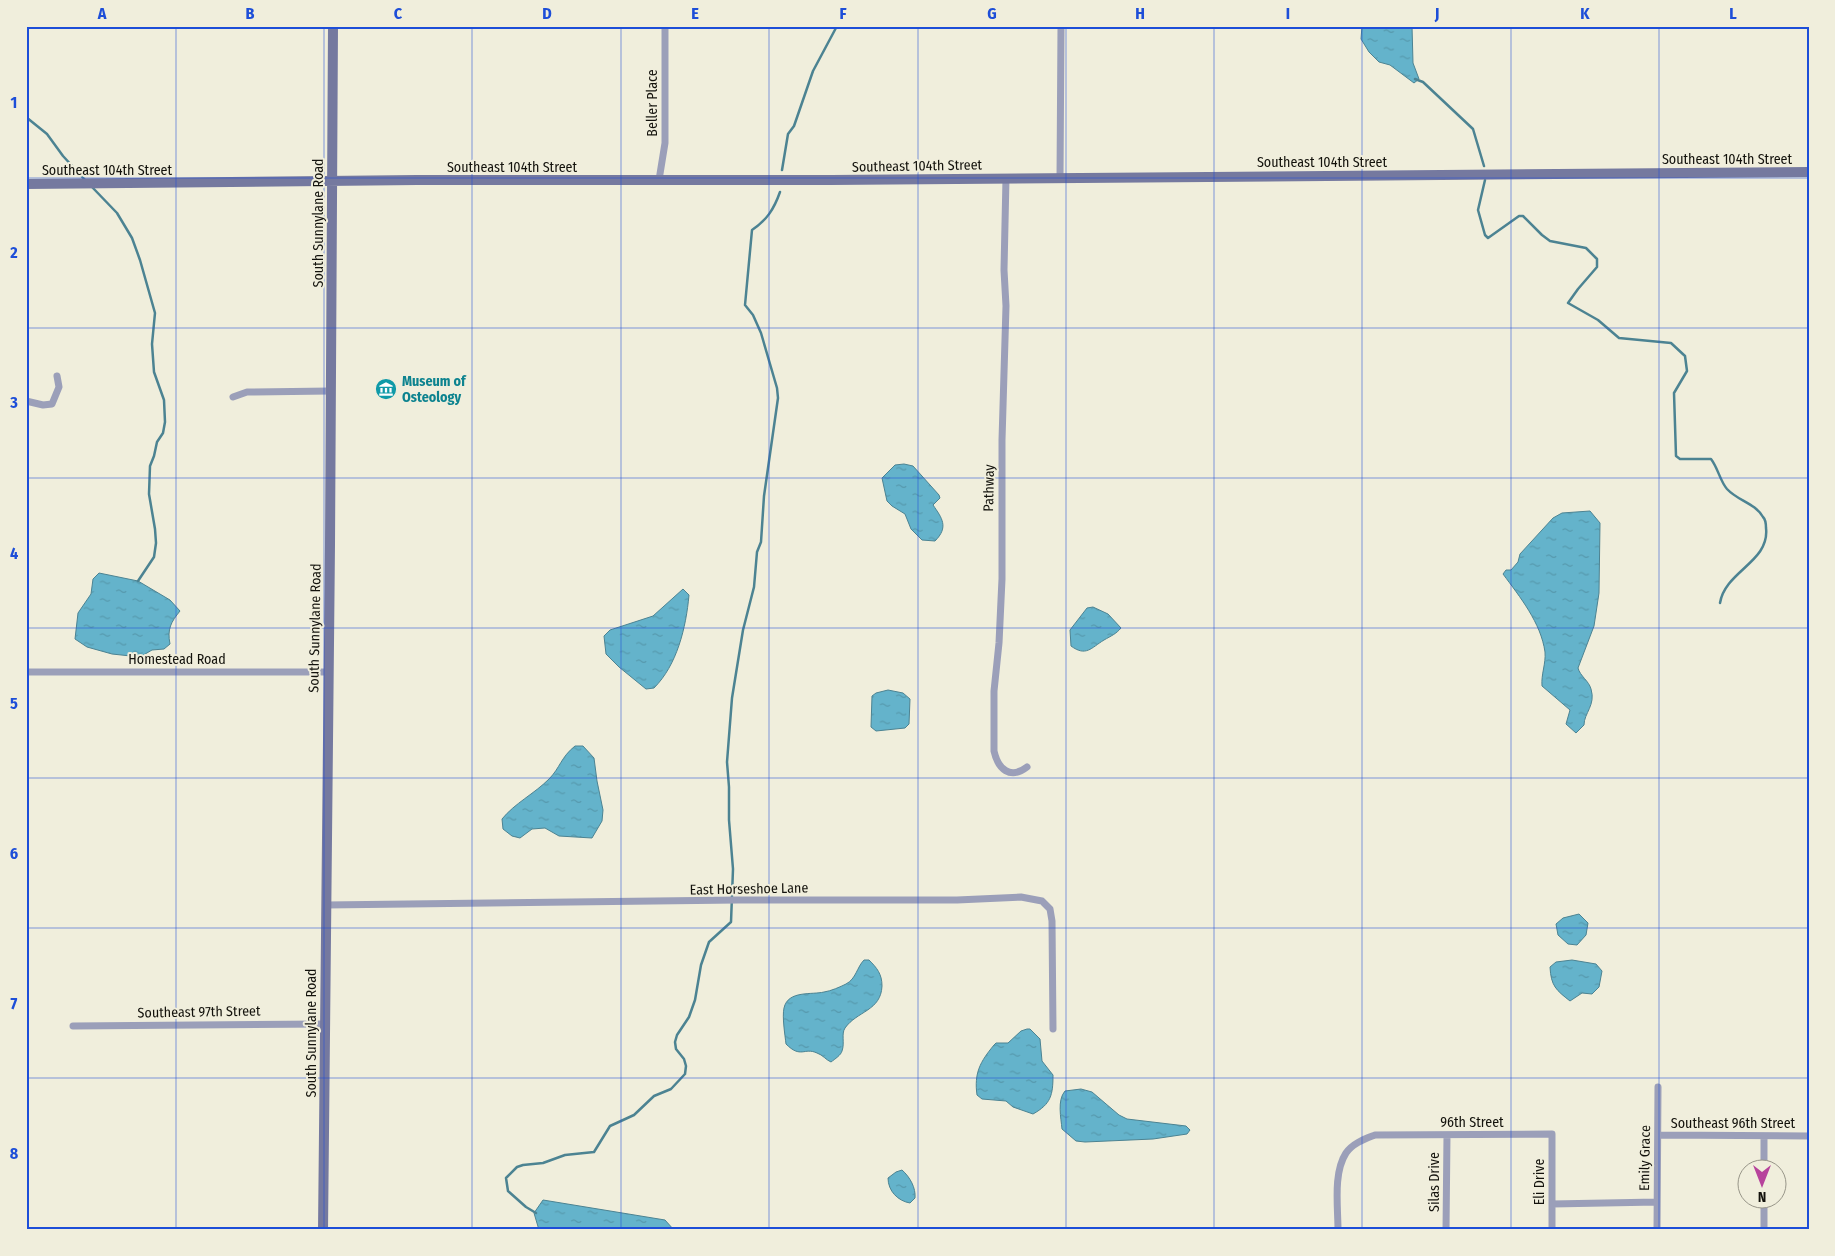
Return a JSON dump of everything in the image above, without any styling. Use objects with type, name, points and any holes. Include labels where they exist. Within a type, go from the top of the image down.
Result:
[{"type":"street","name":"South Sunnylane Road","points":[[323,1230],[333,26]]},
{"type":"street","name":"Beller Place","points":[[659,180],[665,143],[665,26]]},
{"type":"street","points":[[1060,178],[1061,26]]},
{"type":"street","name":"Southeast 104th Street","points":[[26,184],[1809,172]]},
{"type":"street","name":"Pathway","points":[[1006,178],[1002,579],[999,643],[994,690],[994,751],[996,760],[1003,770],[1014,773],[1020,772],[1027,767]]},
{"type":"street","points":[[26,401],[43,405],[52,404],[59,387],[57,376]]},
{"type":"street","points":[[233,397],[247,392],[330,391]]},
{"type":"street","name":"Homestead Road","points":[[26,672],[328,672]]},
{"type":"street","name":"East Horseshoe Lane","points":[[326,906],[1030,898],[1042,901],[1050,909],[1052,921],[1053,1029]]},
{"type":"street","name":"Southeast 97th Street","points":[[73,1026],[325,1024]]},
{"type":"street","name":"Emily Grace","points":[[1657,1230],[1658,1087]]},
{"type":"street","name":"96th Street","points":[[1338,1230],[1338,1181],[1341,1164],[1347,1152],[1361,1140],[1375,1135],[1393,1134],[1552,1134]]},
{"type":"street","name":"Eli Drive","points":[[1552,1134],[1552,1230]]},
{"type":"street","name":"Silas Drive","points":[[1446,1230],[1447,1135]]},
{"type":"street","name":"Southeast 96th Street","points":[[1658,1135],[1809,1136]]},
{"type":"street","points":[[1764,1136],[1764,1158]]},
{"type":"street","points":[[1552,1204],[1657,1202]]},
{"type":"street","points":[[1764,1208],[1764,1230]]},
{"type":"water","points":[[1362,26],[1412,26],[1413,63],[1419,79],[1414,83],[1390,65],[1379,62],[1369,52],[1361,39]]},
{"type":"water","points":[[895,465],[913,466],[939,495],[940,498],[933,505],[941,518],[943,527],[935,541],[922,540],[911,529],[905,514],[887,501],[882,478]]},
{"type":"water","points":[[1590,511],[1600,523],[1599,593],[1594,626],[1578,668],[1590,686],[1592,700],[1584,725],[1576,733],[1566,724],[1570,710],[1542,686],[1545,661],[1543,641],[1529,611],[1503,574],[1506,570],[1511,570],[1518,562],[1520,554],[1553,518],[1562,513]]},
{"type":"water","points":[[99,573],[138,581],[170,600],[180,611],[170,626],[170,644],[164,649],[152,650],[140,657],[112,654],[87,647],[75,639],[78,613],[91,594],[93,579]]},
{"type":"water","points":[[683,589],[689,595],[686,620],[679,645],[662,679],[654,688],[646,689],[606,654],[604,636],[610,630],[653,616]]},
{"type":"water","points":[[1093,607],[1108,614],[1121,628],[1092,648],[1081,651],[1071,646],[1070,630],[1087,608]]},
{"type":"water","points":[[888,690],[903,693],[910,699],[909,724],[905,728],[876,731],[871,727],[872,696]]},
{"type":"water","points":[[575,746],[583,746],[594,758],[603,810],[602,821],[592,838],[559,836],[545,828],[532,829],[520,838],[512,836],[503,829],[502,819],[549,779]]},
{"type":"water","points":[[1579,914],[1588,923],[1586,935],[1577,945],[1568,944],[1558,935],[1556,924],[1563,918]]},
{"type":"water","points":[[864,960],[869,960],[879,972],[882,982],[881,994],[873,1006],[850,1022],[845,1028],[843,1048],[839,1055],[831,1062],[817,1053],[795,1051],[786,1044],[783,1016],[786,1002],[790,998],[801,994],[819,993],[846,984],[852,979]]},
{"type":"water","points":[[1572,960],[1596,964],[1602,971],[1599,987],[1592,994],[1582,993],[1570,1001],[1555,987],[1550,967],[1556,962]]},
{"type":"water","points":[[1030,1029],[1040,1039],[1042,1061],[1053,1075],[1050,1098],[1044,1106],[1033,1114],[1013,1107],[1006,1101],[982,1099],[977,1095],[976,1087],[979,1068],[994,1045],[996,1043],[1008,1043],[1021,1031]]},
{"type":"water","points":[[1081,1089],[1092,1092],[1119,1115],[1127,1119],[1186,1126],[1190,1130],[1187,1134],[1153,1139],[1076,1141],[1062,1129],[1060,1104],[1065,1091]]},
{"type":"water","points":[[902,1170],[910,1179],[915,1190],[915,1198],[910,1203],[894,1195],[888,1183],[888,1178]]},
{"type":"water","points":[[543,1200],[665,1220],[674,1230],[539,1230],[534,1213]]},
{"type":"waterway","points":[[782,170],[788,134],[794,126],[813,71],[837,26]]},
{"type":"waterway","points":[[1415,79],[1423,82],[1473,129],[1484,166]]},
{"type":"waterway","points":[[26,117],[47,134],[63,156],[86,181]]},
{"type":"waterway","points":[[1485,180],[1478,210],[1485,235],[1488,238],[1519,216],[1523,216],[1550,241],[1586,248],[1597,259],[1597,267],[1568,303],[1598,320],[1619,338],[1671,343],[1685,356],[1687,371],[1674,393],[1676,456],[1680,459],[1711,459],[1727,489],[1756,508],[1766,524],[1765,540],[1761,550],[1730,583],[1720,603]]},
{"type":"waterway","points":[[92,187],[117,213],[132,238],[155,313],[152,344],[154,372],[164,400],[165,422],[163,433],[157,442],[150,466],[149,494],[156,543],[154,557],[138,581]]},
{"type":"waterway","points":[[536,1213],[508,1191],[506,1178],[517,1167],[543,1163],[565,1155],[594,1152],[610,1126],[634,1115],[654,1096],[671,1089],[685,1074],[686,1066],[684,1059],[676,1049],[677,1035],[689,1017],[695,1000],[701,965],[709,942],[731,922],[733,869],[727,762],[732,698],[743,630],[754,587],[757,552],[761,542],[764,496],[778,398],[777,388],[761,333],[753,315],[745,305],[752,230],[769,214],[780,192]]},
{"type":"place","name":"Museum of Osteology","points":[[386,389]]}]
